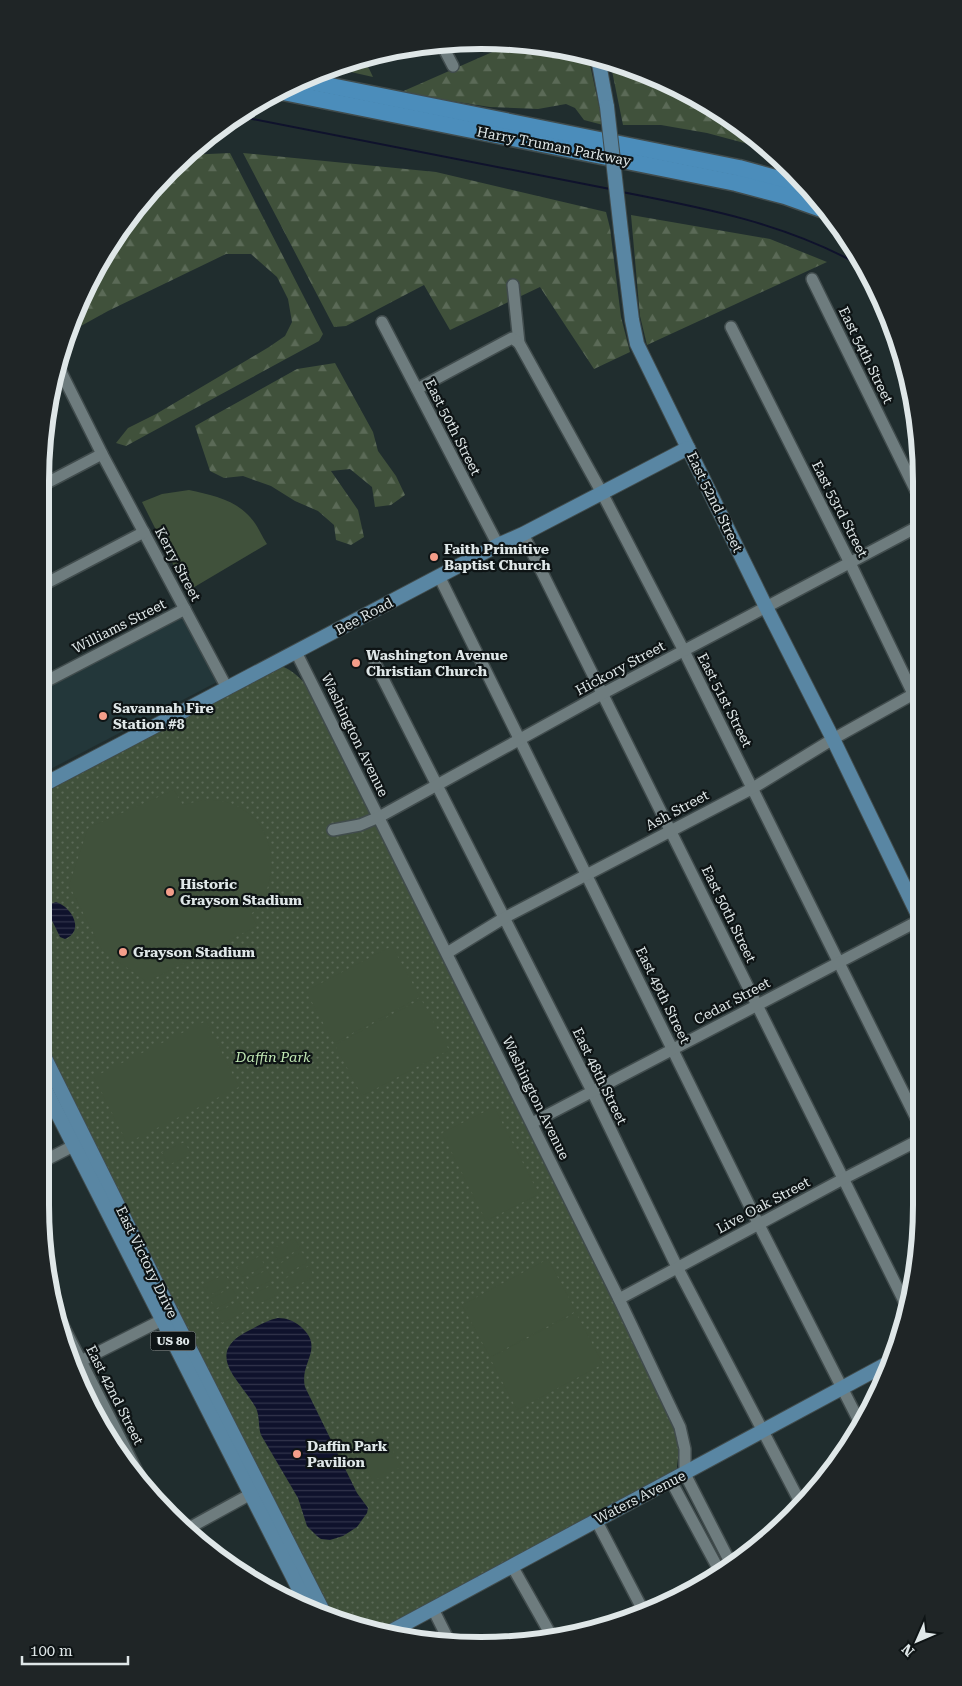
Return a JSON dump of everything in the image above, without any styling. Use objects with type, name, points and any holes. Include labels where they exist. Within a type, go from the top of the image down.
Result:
[{"type":"highway","name":"Harry Truman Parkway","points":[[314,83],[710,162],[794,183]]},
{"type":"highway","name":"Harry Truman Parkway","points":[[289,93],[736,182],[815,207]]},
{"type":"highway","points":[[283,97],[441,124]]},
{"type":"highway","points":[[710,162],[752,165],[783,171]]},
{"type":"main road","name":"East 52nd Street","points":[[599,65],[607,106],[620,231],[637,344],[833,739],[913,905]]},
{"type":"main road","name":"Bee Road","points":[[49,781],[498,545],[523,534],[688,448]]},
{"type":"main road","name":"East Victory Drive","points":[[49,1066],[183,1334],[304,1599]]},
{"type":"main road","name":"East Victory Drive","points":[[49,1097],[162,1320],[302,1571],[319,1605]]},
{"type":"main road","points":[[162,1320],[170,1321],[180,1334],[183,1334]]},
{"type":"main road","name":"Waters Avenue","points":[[395,1629],[881,1367]]},
{"type":"main road","points":[[302,1571],[312,1583],[327,1608]]},
{"type":"street","points":[[445,51],[453,66]]},
{"type":"street","name":"East 54th Street","points":[[812,279],[913,487]]},
{"type":"street","name":"East 51st Street","points":[[513,285],[519,343],[602,493],[684,651],[913,1112]]},
{"type":"street","name":"East 50th Street","points":[[382,322],[498,545]]},
{"type":"street","name":"East 53rd Street","points":[[731,327],[913,686]]},
{"type":"street","points":[[417,389],[512,338],[519,343]]},
{"type":"street","name":"Kerry Street","points":[[62,374],[102,454],[227,688]]},
{"type":"street","points":[[49,482],[102,454]]},
{"type":"street","name":"Hickory Street","points":[[333,830],[360,825],[379,817],[602,694],[913,529]]},
{"type":"street","points":[[49,582],[144,532]]},
{"type":"street","name":"East 50th Street","points":[[523,534],[903,1300]]},
{"type":"street","name":"East 49th Street","points":[[439,576],[759,1224],[857,1417]]},
{"type":"street","name":"Williams Street","points":[[49,680],[185,609]]},
{"type":"street","name":"Washington Avenue","points":[[296,652],[619,1299],[680,1427],[685,1450],[685,1474],[728,1559]]},
{"type":"street","name":"East 48th Street","points":[[375,663],[592,1091],[677,1267],[798,1499]]},
{"type":"street","name":"Ash Street","points":[[447,953],[504,918],[753,788],[833,739],[913,694]]},
{"type":"street","name":"Cedar Street","points":[[532,1123],[913,924]]},
{"type":"street","points":[[49,1158],[87,1140]]},
{"type":"street","name":"Live Oak Street","points":[[619,1299],[913,1143]]},
{"type":"street","points":[[79,1362],[162,1320]]},
{"type":"street","name":"East 42nd Street","points":[[86,1379],[122,1445]]},
{"type":"street","points":[[671,1481],[716,1567]]},
{"type":"street","points":[[192,1526],[256,1491]]},
{"type":"street","points":[[596,1520],[641,1606]]},
{"type":"street","points":[[512,1566],[550,1632]]},
{"type":"street","points":[[432,1609],[446,1636]]},
{"type":"shaded area","points":[[184,617],[217,682],[49,770],[49,685]]},
{"type":"green space","points":[[498,50],[537,52],[590,62],[603,125],[584,120],[575,108],[566,104],[538,109],[490,107],[399,93]]},
{"type":"green space","points":[[367,64],[373,77],[346,71]]},
{"type":"green space","points":[[612,69],[672,93],[721,122],[753,145],[707,133],[661,125],[623,125]]},
{"type":"green space","points":[[230,153],[323,334],[319,341],[126,446],[116,443],[128,428],[156,414],[269,347],[285,336],[292,322],[288,299],[277,277],[251,254],[226,254],[78,327],[93,290],[122,241],[156,196],[175,175],[198,154]]},
{"type":"green space","points":[[243,153],[436,172],[606,212],[610,228],[621,317],[630,352],[594,369],[540,287],[450,330],[424,285],[346,326],[334,327]]},
{"type":"green space","points":[[631,215],[770,239],[827,262],[647,345],[640,316]]},
{"type":"green space","points":[[335,363],[373,432],[378,451],[396,476],[405,495],[391,505],[375,507],[372,487],[350,469],[331,471],[358,510],[364,537],[351,545],[336,540],[334,525],[318,511],[295,501],[271,486],[243,476],[224,478],[210,471],[195,426],[297,369]]},
{"type":"green space","points":[[189,490],[222,499],[237,506],[257,526],[267,544],[191,589],[184,586],[142,502],[162,494]]},
{"type":"green space","name":"Daffin Park","points":[[280,666],[293,673],[312,690],[669,1408],[680,1445],[676,1473],[386,1627],[369,1623],[330,1609],[300,1558],[49,1055],[49,786]]},
{"type":"green space","name":"Historic Grayson Stadium","points":[[174,790],[183,805],[213,800],[229,803],[242,809],[253,818],[262,829],[268,841],[271,855],[271,870],[264,900],[251,914],[257,926],[147,982],[102,950],[69,885],[88,828]]},
{"type":"green space","points":[[392,946],[420,997],[334,1043],[306,991]]},
{"type":"green space","points":[[421,999],[449,1050],[362,1096],[335,1045]]},
{"type":"green space","points":[[206,1021],[239,1087],[127,1143],[94,1077]]},
{"type":"green space","points":[[494,1107],[539,1194],[486,1221],[442,1133]]},
{"type":"green space","points":[[185,1142],[191,1155],[168,1165],[162,1152]]},
{"type":"green space","points":[[295,1238],[300,1249],[277,1260],[272,1249]]},
{"type":"green space","points":[[302,1252],[307,1263],[284,1274],[279,1264]]},
{"type":"green space","points":[[260,1256],[265,1266],[242,1277],[237,1267]]},
{"type":"green space","points":[[548,1259],[576,1311],[490,1357],[462,1305]]},
{"type":"green space","points":[[309,1266],[314,1277],[291,1288],[286,1278]]},
{"type":"green space","points":[[267,1270],[272,1280],[249,1291],[244,1281]]},
{"type":"green space","points":[[225,1274],[231,1284],[208,1296],[203,1285]]},
{"type":"green space","points":[[274,1284],[279,1294],[256,1305],[251,1295]]},
{"type":"green space","points":[[232,1287],[237,1298],[215,1309],[210,1299]]},
{"type":"green space","points":[[239,1301],[244,1312],[222,1323],[216,1313]]},
{"type":"green space","points":[[576,1313],[603,1364],[517,1410],[490,1358]]},
{"type":"green space","points":[[382,1429],[401,1467],[373,1481],[354,1443]]},
{"type":"water","points":[[56,902],[62,905],[74,919],[74,931],[65,939],[60,937],[49,914],[49,905]]},
{"type":"water","points":[[278,1318],[293,1321],[300,1326],[311,1341],[310,1355],[305,1370],[305,1387],[357,1493],[368,1508],[367,1513],[357,1527],[343,1536],[330,1540],[321,1539],[307,1526],[298,1498],[261,1435],[256,1408],[235,1379],[227,1359],[227,1350],[234,1341],[246,1332]]},
{"type":"waterway","points":[[247,118],[610,189]]},
{"type":"waterway","points":[[622,192],[746,219],[805,239],[853,262]]},
{"type":"place","name":"Faith Primitive Baptist Church","points":[[434,557]]},
{"type":"place","name":"Washington Avenue Christian Church","points":[[356,663]]},
{"type":"place","name":"Savannah Fire Station #8","points":[[103,716]]},
{"type":"place","name":"Historic Grayson Stadium","points":[[170,892]]},
{"type":"place","name":"Grayson Stadium","points":[[123,952]]},
{"type":"place","name":"Daffin Park Pavilion","points":[[297,1454]]}]
